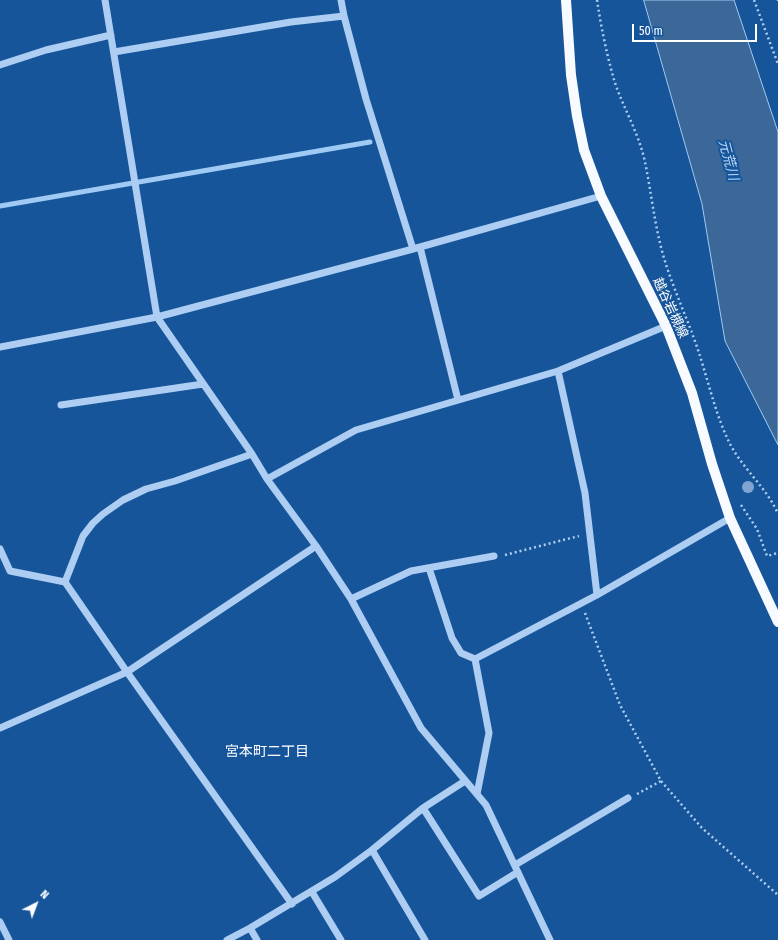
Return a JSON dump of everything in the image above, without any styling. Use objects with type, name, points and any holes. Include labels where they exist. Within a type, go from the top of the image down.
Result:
[{"type":"main road","name":"越谷岩槻線","points":[[566,0],[571,75],[584,150],[601,196],[666,326],[692,393],[730,518],[778,622]]},
{"type":"street","points":[[105,0],[157,317],[252,454],[267,479],[316,546],[351,599],[421,728],[486,805],[550,940]]},
{"type":"street","points":[[341,0],[366,99],[416,248],[458,400]]},
{"type":"street","points":[[114,52],[290,22],[344,16]]},
{"type":"street","points":[[0,65],[46,50],[111,35]]},
{"type":"street","points":[[0,347],[157,317],[416,248],[601,196]]},
{"type":"street","points":[[267,479],[356,430],[558,371],[666,326]]},
{"type":"street","points":[[558,371],[585,493],[597,595]]},
{"type":"street","points":[[61,405],[203,384]]},
{"type":"street","points":[[65,582],[83,536],[93,523],[122,500],[146,489],[175,481],[252,454]]},
{"type":"street","points":[[475,659],[581,604],[730,518]]},
{"type":"street","points":[[0,728],[127,672],[316,546]]},
{"type":"street","points":[[0,549],[10,571],[65,582],[292,904]]},
{"type":"street","points":[[351,599],[411,571],[494,556]]},
{"type":"street","points":[[429,568],[452,638],[462,653],[475,659]]},
{"type":"street","points":[[475,659],[488,733],[477,794]]},
{"type":"street","points":[[227,940],[292,904],[335,877],[372,850],[424,808],[465,781]]},
{"type":"street","points":[[424,808],[479,896],[516,869],[628,798]]},
{"type":"street","points":[[372,850],[425,940]]},
{"type":"street","points":[[312,892],[341,940]]},
{"type":"street","points":[[0,922],[9,940]]},
{"type":"street","points":[[250,928],[257,940]]},
{"type":"path","points":[[597,0],[606,47],[616,83],[634,126],[645,161],[661,250],[697,347],[717,413],[730,444],[741,462],[763,490],[778,514]]},
{"type":"path","points":[[754,0],[778,64]]},
{"type":"path","points":[[725,504],[737,500],[757,528],[767,556],[778,553]]},
{"type":"path","points":[[494,556],[509,555],[590,533]]},
{"type":"path","points":[[581,604],[620,705],[661,781],[702,828],[778,895]]},
{"type":"path","points":[[628,798],[661,781]]},
{"type":"water","name":"元荒川","points":[[644,0],[734,0],[778,132],[778,445],[725,341],[702,204]]},
{"type":"waterway","points":[[0,206],[370,142]]},
{"type":"district","name":"宮本町二丁目","points":[[267,752]]}]
